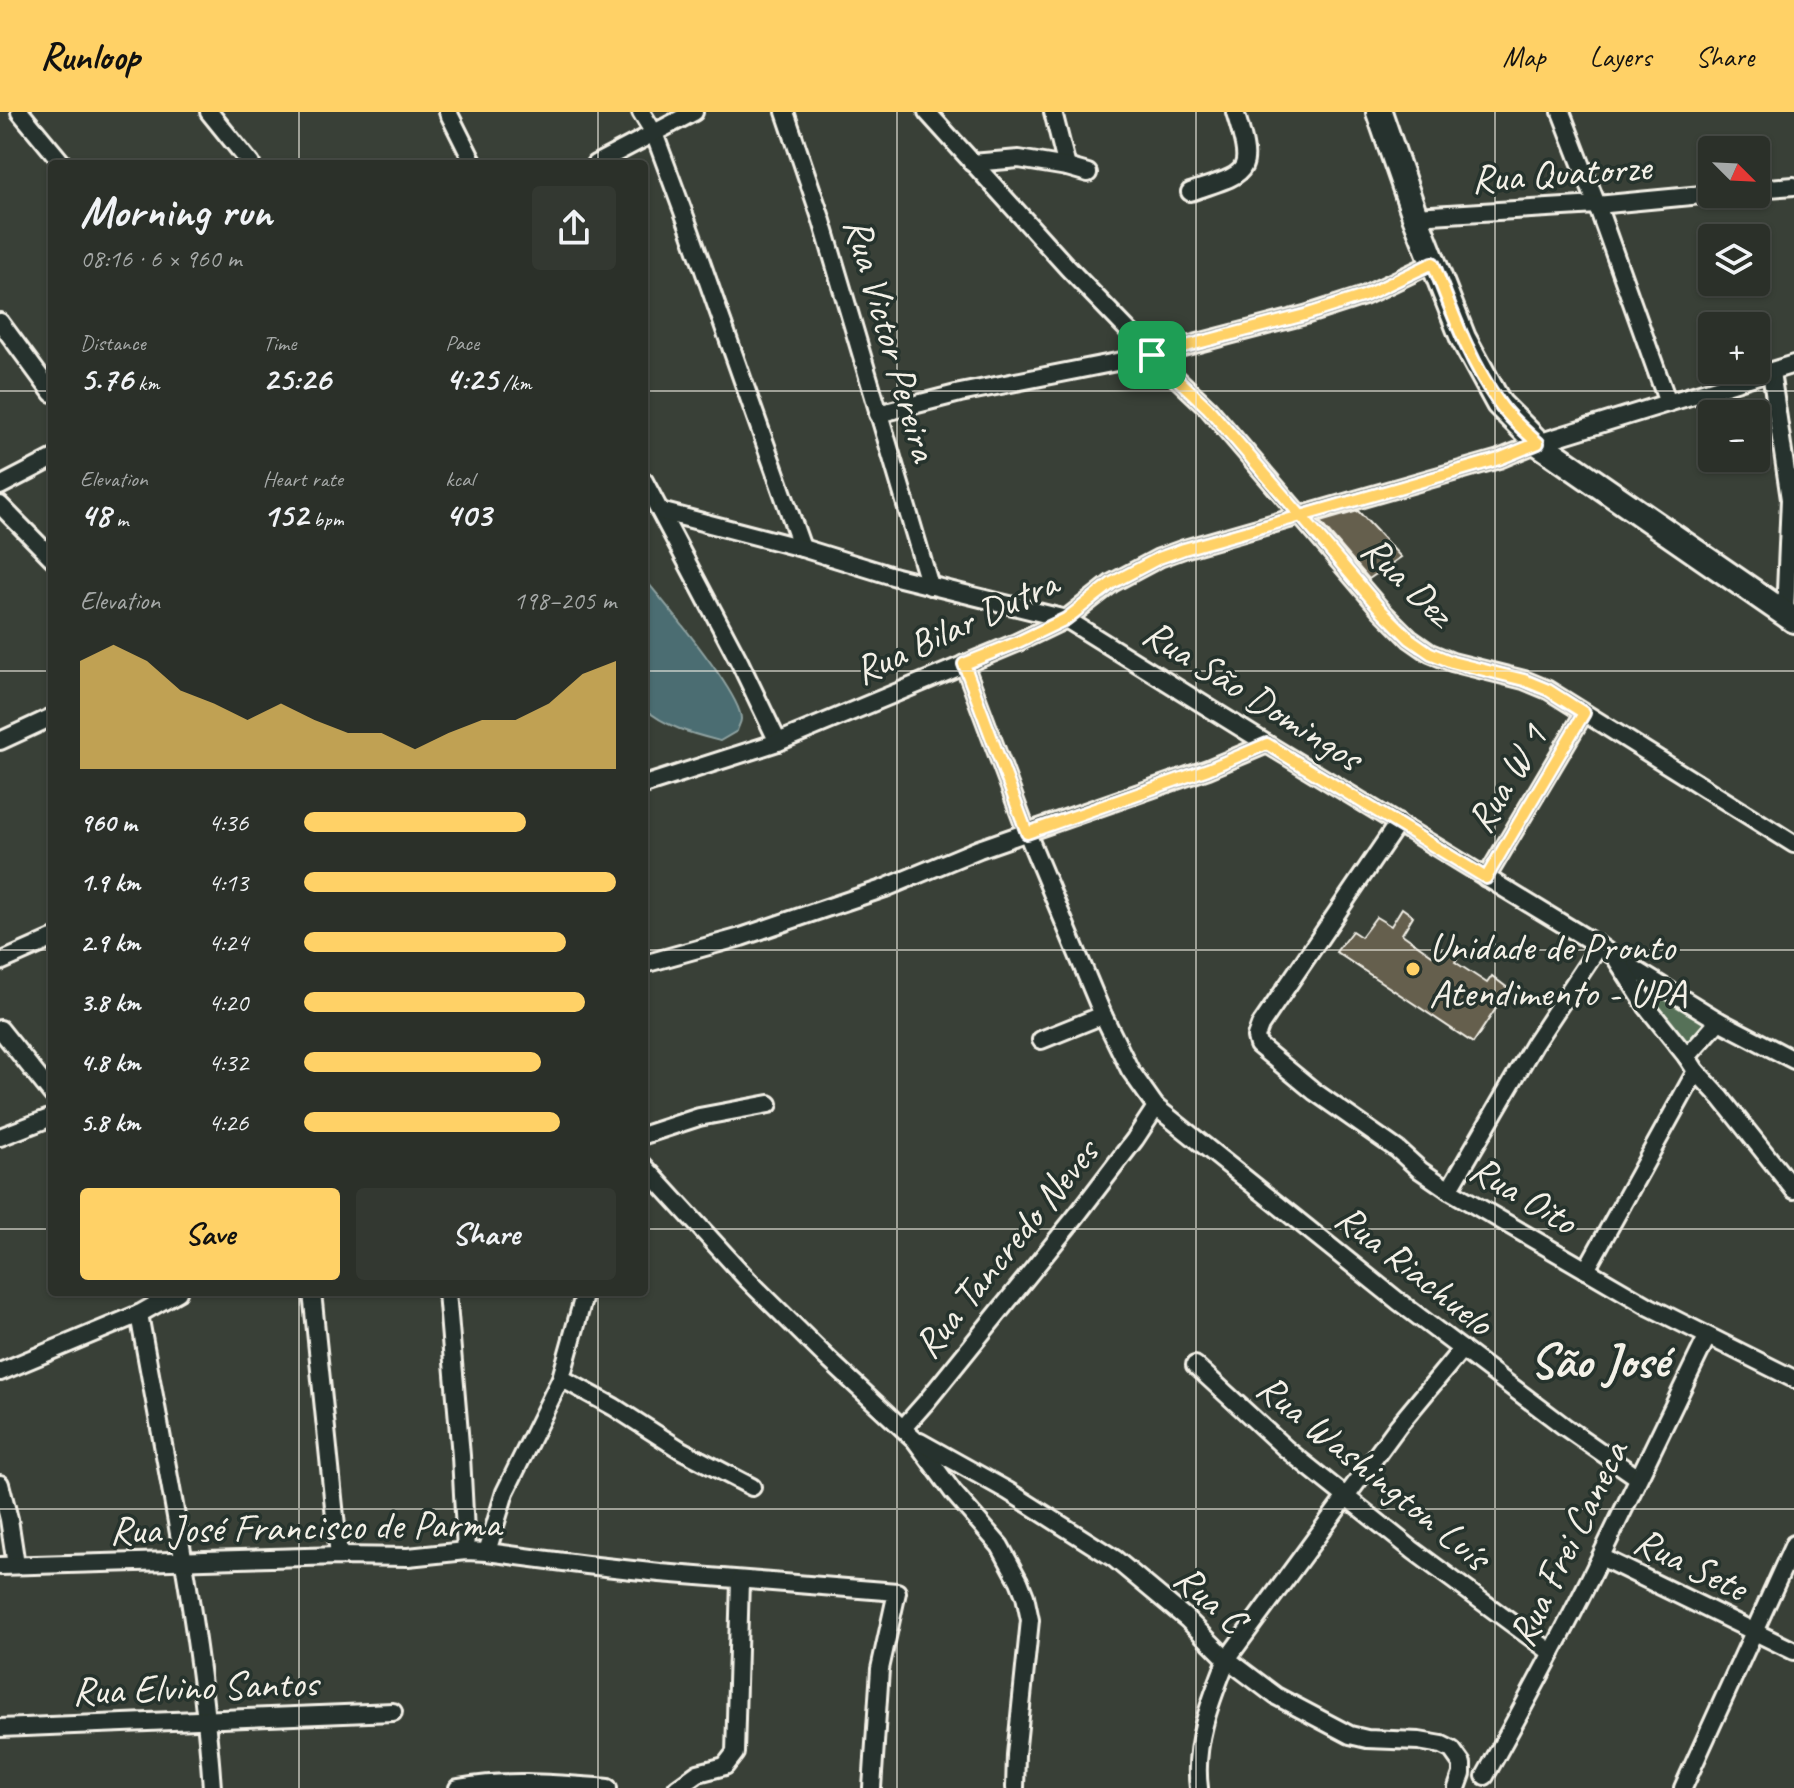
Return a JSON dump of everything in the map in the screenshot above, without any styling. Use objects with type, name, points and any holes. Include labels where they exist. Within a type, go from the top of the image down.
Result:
[{"type":"street","points":[[20,112],[60,160]]},
{"type":"street","points":[[209,112],[248,160]]},
{"type":"street","points":[[448,112],[472,160]]},
{"type":"street","points":[[641,112],[654,133],[802,548]]},
{"type":"street","points":[[603,160],[694,112]]},
{"type":"street","name":"Rua Victor Pereira","points":[[785,112],[822,221],[930,586]]},
{"type":"street","name":"Rua Dez","points":[[927,112],[1068,268],[1208,408],[1381,610],[1410,639],[1430,653],[1452,662],[1524,680],[1548,690],[1794,844]]},
{"type":"street","points":[[1053,112],[1067,167]]},
{"type":"street","points":[[1190,192],[1229,179],[1245,167],[1246,152],[1235,112]]},
{"type":"street","points":[[1379,112],[1415,216],[1463,338],[1499,404],[1538,443],[1790,617]]},
{"type":"street","points":[[1561,112],[1668,403]]},
{"type":"street","points":[[972,163],[1019,159],[1088,173]]},
{"type":"street","points":[[1770,188],[1794,186]]},
{"type":"street","name":"Rua Quatorze","points":[[1415,216],[1698,195]]},
{"type":"street","points":[[878,414],[960,393],[1152,355],[1305,315],[1349,301],[1433,263]]},
{"type":"street","points":[[0,322],[48,388]]},
{"type":"street","name":"Rua Bilar Dutra","points":[[648,784],[828,723],[1016,643],[1066,619],[1112,583],[1159,558],[1499,459],[1538,443],[1794,364]]},
{"type":"street","points":[[1771,372],[1792,499],[1790,617]]},
{"type":"street","points":[[0,486],[48,461]]},
{"type":"street","points":[[648,488],[778,742]]},
{"type":"street","points":[[0,505],[48,554]]},
{"type":"street","name":"Rua São Domingos","points":[[660,511],[930,586],[1066,619],[1719,1021],[1794,1060]]},
{"type":"street","name":"Rua Riachuelo","points":[[964,664],[1027,833],[1103,1015],[1130,1070],[1156,1107],[1398,1301],[1565,1427],[1637,1477]]},
{"type":"street","name":"Rua W 1","points":[[1486,878],[1584,713]]},
{"type":"street","points":[[0,741],[48,719]]},
{"type":"street","points":[[648,963],[802,917],[885,888],[979,849],[1208,769],[1267,744]]},
{"type":"street","name":"Rua Oito","points":[[1398,823],[1260,1026],[1256,1037],[1260,1047],[1315,1092],[1449,1190],[1650,1307],[1794,1379]]},
{"type":"street","points":[[0,962],[48,941]]},
{"type":"street","points":[[1449,1190],[1534,1044],[1599,946]]},
{"type":"street","points":[[1615,957],[1647,1007],[1794,1190]]},
{"type":"street","points":[[1041,1040],[1103,1015]]},
{"type":"street","points":[[1586,1270],[1691,1064],[1719,1021]]},
{"type":"street","points":[[0,1029],[48,1089]]},
{"type":"street","points":[[648,1134],[699,1117],[769,1104]]},
{"type":"street","name":"Rua Tancredo Neves","points":[[909,1434],[926,1402],[1077,1215],[1156,1107]]},
{"type":"street","points":[[0,1137],[48,1119]]},
{"type":"street","name":"Rua C","points":[[648,1170],[748,1280],[909,1434],[953,1492],[1000,1546],[1019,1581],[1030,1620],[1015,1788]]},
{"type":"street","points":[[0,1372],[139,1314],[171,1296]]},
{"type":"street","points":[[312,1296],[339,1556]]},
{"type":"street","points":[[447,1296],[466,1551]]},
{"type":"street","points":[[487,1552],[505,1492],[561,1378],[584,1296]]},
{"type":"street","points":[[139,1314],[183,1560],[207,1720],[212,1788]]},
{"type":"street","name":"Rua Frei Caneca","points":[[1485,1776],[1601,1557],[1707,1337]]},
{"type":"street","points":[[1199,1788],[1199,1752],[1204,1727],[1227,1659],[1398,1426],[1462,1349]]},
{"type":"street","name":"Rua Washington Luís","points":[[1195,1365],[1285,1448],[1414,1551],[1552,1653]]},
{"type":"street","points":[[561,1378],[614,1407],[681,1450],[752,1487]]},
{"type":"street","name":"Rua C","points":[[909,1434],[1008,1491],[1115,1559],[1187,1619],[1227,1659],[1276,1696],[1350,1735],[1442,1745],[1460,1759],[1460,1781]]},
{"type":"street","points":[[0,1484],[9,1519],[8,1566]]},
{"type":"street","points":[[1683,1788],[1794,1544]]},
{"type":"street","name":"Rua José Francisco de Parma","points":[[8,1566],[339,1556],[408,1557],[466,1551],[740,1580],[897,1592],[880,1669],[872,1788]]},
{"type":"street","name":"Rua Sete","points":[[1601,1557],[1794,1651]]},
{"type":"street","points":[[677,1788],[698,1773],[725,1766],[735,1753],[740,1580]]},
{"type":"street","name":"Rua Elvino Santos","points":[[0,1728],[393,1712]]},
{"type":"street","points":[[458,1788],[515,1782],[608,1788]]},
{"type":"green space","points":[[1622,965],[1712,1020],[1690,1049]]},
{"type":"water","points":[[648,583],[700,647],[729,689],[741,719],[737,731],[720,741],[670,725],[648,712]]},
{"type":"building","points":[[1358,511],[1401,557],[1369,579],[1320,522]]},
{"type":"building","name":"Unidade de Pronto Atendimento - UPA","points":[[1402,908],[1413,916],[1402,934],[1432,955],[1440,949],[1451,949],[1459,955],[1455,962],[1487,983],[1492,976],[1509,989],[1473,1043],[1336,952],[1352,931],[1361,937],[1376,917],[1391,926]]},
{"type":"place","name":"Unidade de Pronto Atendimento - UPA","points":[[1413,969]]},
{"type":"district","name":"São José","points":[[1599,1360]]},
{"type":"route","points":[[1152,355],[1208,408],[1301,516],[1159,558],[1112,583],[1066,619],[964,664],[1027,833],[1208,769],[1267,744],[1486,878],[1584,713],[1548,690],[1524,680],[1452,662],[1430,653],[1410,639],[1381,610],[1301,516],[1499,459],[1538,443],[1499,404],[1478,369],[1433,263],[1364,296],[1305,315],[1152,355]]}]
